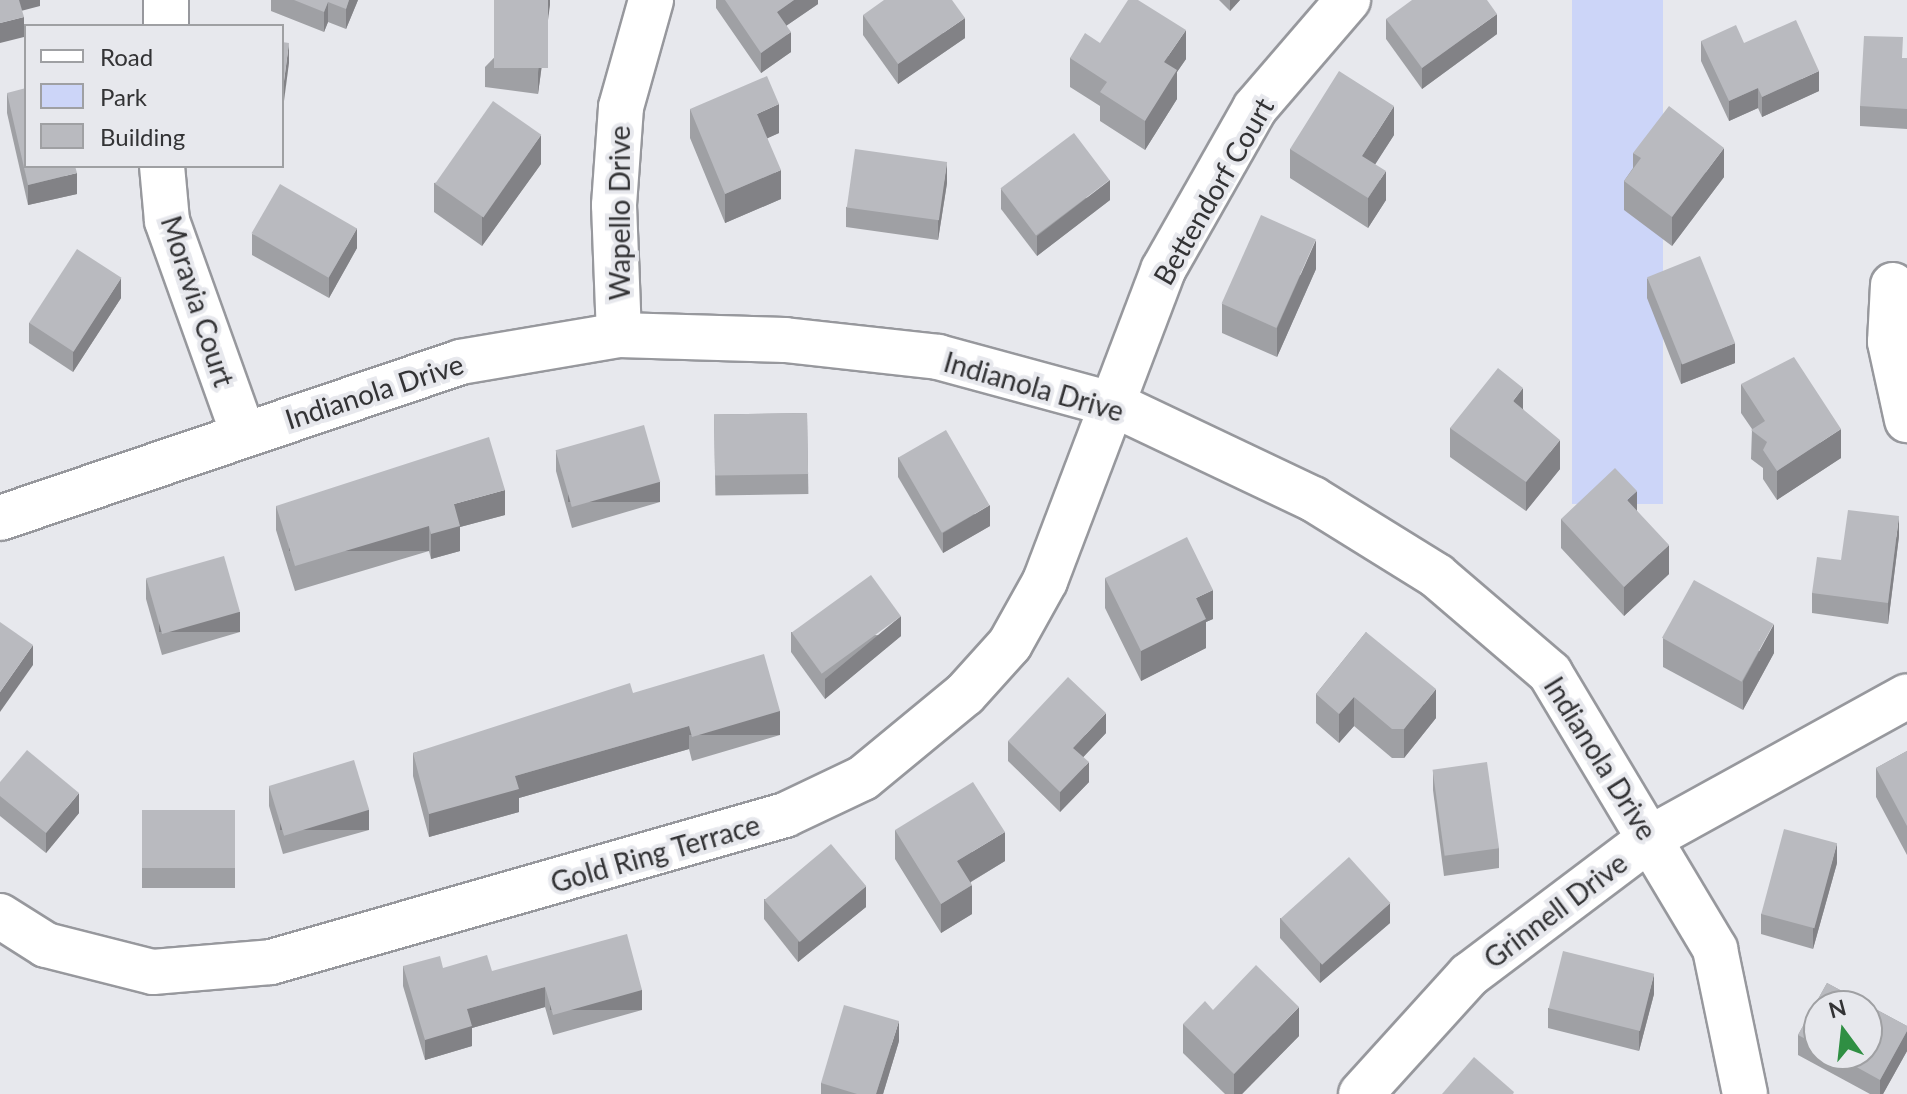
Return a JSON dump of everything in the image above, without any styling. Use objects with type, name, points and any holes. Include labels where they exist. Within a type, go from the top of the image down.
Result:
[{"type":"street","points":[[166,0],[166,24]]},
{"type":"street","name":"Wapello Drive","points":[[619,335],[614,205],[621,107],[651,0]]},
{"type":"street","name":"Bettendorf Court","points":[[1115,405],[1163,270],[1247,121],[1348,0]]},
{"type":"street","name":"Moravia Court","points":[[162,168],[167,221],[243,433]]},
{"type":"street","points":[[1893,285],[1890,342],[1907,420]]},
{"type":"street","name":"Indianola Drive","points":[[0,518],[243,433],[460,362],[619,335],[785,340],[938,357],[1115,405],[1313,499],[1437,576],[1550,673],[1652,837],[1715,949],[1745,1094]]},
{"type":"street","name":"Gold Ring Terrace","points":[[0,916],[46,945],[153,972],[271,962],[785,815],[863,778],[965,694],[1010,644],[1045,581],[1115,405]]},
{"type":"street","name":"Grinnell Drive","points":[[1361,1094],[1469,975],[1652,837],[1907,696]]},
{"type":"green space","points":[[1572,0],[1663,0],[1663,504],[1572,504]]},
{"type":"building","points":[[0,0],[19,0],[24,17],[0,23]]},
{"type":"building","points":[[294,0],[349,0],[346,9],[328,2],[324,12]]},
{"type":"building","points":[[494,0],[548,0],[548,68],[494,68]]},
{"type":"building","points":[[725,0],[794,0],[777,12],[791,32],[761,53]]},
{"type":"building","points":[[884,0],[952,0],[965,18],[898,64],[863,15]]},
{"type":"building","points":[[1128,0],[1138,0],[1186,30],[1164,62],[1177,70],[1145,121],[1100,92],[1107,82],[1070,58],[1085,33],[1100,43]]},
{"type":"building","points":[[1412,0],[1487,0],[1497,14],[1422,68],[1386,19]]},
{"type":"building","points":[[1796,20],[1819,71],[1762,97],[1758,88],[1729,101],[1701,41],[1736,25],[1744,43]]},
{"type":"building","points":[[1864,36],[1903,37],[1902,58],[1907,58],[1907,109],[1860,106]]},
{"type":"building","points":[[284,42],[289,43],[284,81]]},
{"type":"building","points":[[1339,71],[1394,106],[1362,156],[1386,171],[1368,198],[1290,149]]},
{"type":"building","points":[[767,76],[779,104],[757,114],[781,170],[725,194],[690,109]]},
{"type":"building","points":[[24,89],[24,167],[7,93]]},
{"type":"building","points":[[493,101],[541,135],[483,218],[435,184]]},
{"type":"building","points":[[1669,106],[1724,148],[1672,217],[1624,181],[1641,158],[1633,153]]},
{"type":"building","points":[[1074,133],[1110,180],[1036,235],[1001,188]]},
{"type":"building","points":[[855,149],[947,162],[939,220],[847,207]]},
{"type":"building","points":[[24,168],[76,168],[77,173],[28,185]]},
{"type":"building","points":[[280,184],[357,228],[329,278],[252,233]]},
{"type":"building","points":[[1261,215],[1316,239],[1276,328],[1222,304]]},
{"type":"building","points":[[77,249],[121,278],[74,352],[29,323]]},
{"type":"building","points":[[1700,256],[1735,343],[1682,365],[1647,277]]},
{"type":"building","points":[[1794,357],[1841,429],[1777,471],[1763,450],[1767,442],[1751,430],[1765,421],[1741,384]]},
{"type":"building","points":[[1498,368],[1523,388],[1513,401],[1560,440],[1526,482],[1450,428]]},
{"type":"building","points":[[807,413],[808,474],[715,476],[714,415]]},
{"type":"building","points":[[644,425],[660,482],[572,507],[556,450]]},
{"type":"building","points":[[946,430],[990,505],[942,533],[898,458]]},
{"type":"building","points":[[489,437],[505,490],[454,504],[460,526],[431,534],[429,526],[295,566],[276,506]]},
{"type":"building","points":[[1615,468],[1637,491],[1627,500],[1669,545],[1624,587],[1561,519]]},
{"type":"building","points":[[1848,510],[1899,516],[1888,603],[1812,593],[1817,557],[1841,560]]},
{"type":"building","points":[[1187,537],[1213,590],[1196,598],[1206,619],[1141,651],[1105,578]]},
{"type":"building","points":[[224,556],[240,612],[162,634],[146,578]]},
{"type":"building","points":[[871,575],[901,616],[822,674],[792,633]]},
{"type":"building","points":[[1694,580],[1774,624],[1742,682],[1662,638]]},
{"type":"building","points":[[0,622],[33,645],[0,692]]},
{"type":"building","points":[[1366,632],[1436,689],[1404,729],[1392,729],[1354,697],[1339,714],[1316,694]]},
{"type":"building","points":[[764,654],[780,711],[692,737],[689,726],[515,776],[519,789],[429,814],[413,753],[630,683],[633,693]]},
{"type":"building","points":[[1068,677],[1106,713],[1073,748],[1089,762],[1060,792],[1008,741]]},
{"type":"building","points":[[27,750],[79,793],[46,833],[0,796],[0,782]]},
{"type":"building","points":[[1907,751],[1907,826],[1876,768]]},
{"type":"building","points":[[354,760],[369,810],[284,836],[269,786]]},
{"type":"building","points":[[1487,762],[1499,848],[1445,856],[1433,770]]},
{"type":"building","points":[[973,782],[1005,832],[957,861],[972,885],[941,904],[895,830]]},
{"type":"building","points":[[142,810],[235,810],[235,868],[142,868]]},
{"type":"building","points":[[1784,829],[1837,843],[1814,928],[1761,914]]},
{"type":"building","points":[[831,844],[866,886],[800,942],[764,900]]},
{"type":"building","points":[[1349,857],[1390,903],[1322,965],[1281,919]]},
{"type":"building","points":[[627,934],[642,990],[553,1015],[545,987],[467,1009],[472,1026],[425,1040],[403,966],[440,956],[443,968],[487,955],[492,971]]},
{"type":"building","points":[[1563,951],[1654,974],[1640,1031],[1549,1008]]},
{"type":"building","points":[[1256,965],[1299,1007],[1234,1074],[1183,1024],[1205,1001],[1213,1010]]},
{"type":"building","points":[[1827,983],[1840,990],[1823,990]]},
{"type":"building","points":[[844,1005],[899,1021],[876,1094],[857,1094],[821,1083]]},
{"type":"building","points":[[1883,1013],[1907,1026],[1907,1031],[1880,1080],[1862,1070],[1883,1070]]},
{"type":"building","points":[[1474,1057],[1514,1092],[1513,1094],[1442,1094]]}]
